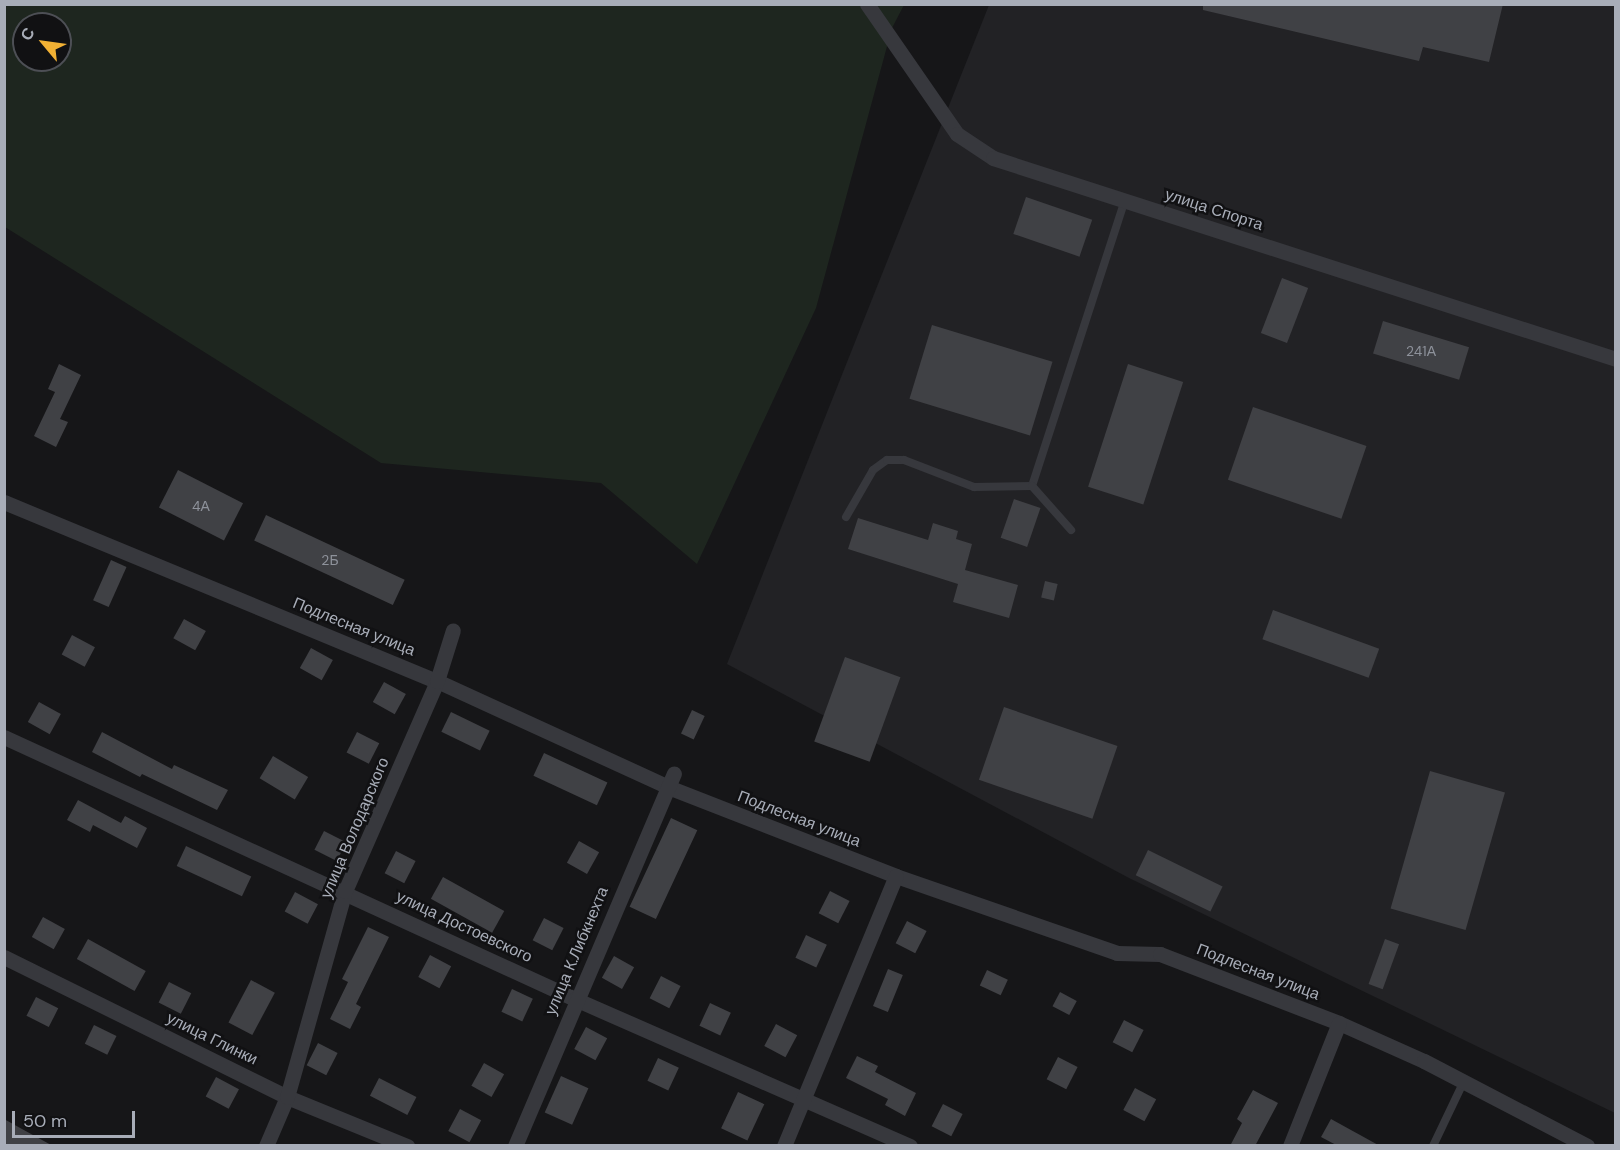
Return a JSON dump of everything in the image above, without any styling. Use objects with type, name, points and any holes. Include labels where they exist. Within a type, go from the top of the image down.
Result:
[{"type":"street","name":"улица Спорта","points":[[867,4],[957,134],[993,158],[1616,359]]},
{"type":"street","name":"Подлесная улица","points":[[4,502],[437,681],[896,876],[1117,953],[1160,954],[1339,1023],[1464,1081],[1581,1144]]},
{"type":"street","name":"улица Володарского","points":[[266,1146],[286,1096],[345,891],[437,681],[453,630]]},
{"type":"street","name":"улица Достоевского","points":[[4,737],[345,891],[575,999],[802,1096],[910,1146]]},
{"type":"street","name":"улица К.Либкнехта","points":[[515,1146],[575,999],[671,780]]},
{"type":"street","points":[[784,1146],[802,1096],[896,876]]},
{"type":"street","name":"улица Глинки","points":[[4,957],[286,1096],[406,1146]]},
{"type":"street","points":[[1290,1146],[1339,1023]]},
{"type":"lane","points":[[1032,486],[1125,200]]},
{"type":"lane","points":[[846,517],[873,470],[886,460],[904,460],[974,487],[1032,486],[1071,530]]},
{"type":"lane","points":[[1433,1146],[1464,1081]]},
{"type":"shaded area","points":[[4,5],[904,5],[892,28],[816,308],[697,564],[601,483],[381,463],[5,227]]},
{"type":"shaded area","points":[[989,5],[1615,5],[1615,1113],[1129,878],[727,664]]},
{"type":"building","points":[[1203,4],[1503,4],[1489,62],[1423,47],[1419,61],[1203,10]]},
{"type":"building","points":[[1026,197],[1092,220],[1079,257],[1013,234]]},
{"type":"building","points":[[1282,278],[1308,288],[1287,343],[1261,333]]},
{"type":"building","points":[[1383,321],[1469,347],[1459,380],[1373,354]]},
{"type":"building","points":[[932,325],[1052,362],[1030,435],[909,399]]},
{"type":"building","points":[[59,364],[81,375],[60,419],[68,422],[56,447],[34,436],[55,392],[48,389]]},
{"type":"building","points":[[1128,364],[1183,382],[1143,505],[1088,487]]},
{"type":"building","points":[[1253,407],[1366,446],[1341,519],[1228,480]]},
{"type":"building","points":[[178,470],[243,503],[224,541],[159,507]]},
{"type":"building","points":[[1014,499],[1040,508],[1027,547],[1001,538]]},
{"type":"building","points":[[266,515],[405,580],[393,605],[254,540]]},
{"type":"building","points":[[858,518],[928,540],[933,523],[958,531],[956,539],[972,544],[965,570],[1018,585],[1009,618],[953,602],[958,584],[848,549]]},
{"type":"building","points":[[111,560],[127,567],[109,607],[93,600]]},
{"type":"building","points":[[1045,581],[1058,584],[1054,600],[1041,598]]},
{"type":"building","points":[[1273,610],[1379,649],[1369,678],[1262,639]]},
{"type":"building","points":[[184,619],[206,631],[195,650],[173,638]]},
{"type":"building","points":[[72,635],[95,647],[85,667],[62,654]]},
{"type":"building","points":[[311,648],[333,660],[322,680],[300,668]]},
{"type":"building","points":[[845,657],[900,677],[870,762],[814,742]]},
{"type":"building","points":[[384,682],[406,694],[395,714],[373,702]]},
{"type":"building","points":[[39,702],[61,714],[50,734],[28,722]]},
{"type":"building","points":[[1004,707],[1117,746],[1092,819],[979,780]]},
{"type":"building","points":[[692,710],[705,716],[694,739],[681,734]]},
{"type":"building","points":[[451,712],[490,731],[480,751],[441,732]]},
{"type":"building","points":[[102,732],[172,769],[174,765],[228,790],[217,810],[142,774],[140,777],[92,752]]},
{"type":"building","points":[[357,732],[379,743],[369,764],[347,752]]},
{"type":"building","points":[[544,753],[607,783],[597,805],[533,776]]},
{"type":"building","points":[[273,756],[308,777],[295,799],[260,778]]},
{"type":"building","points":[[1430,771],[1505,792],[1466,930],[1391,908]]},
{"type":"building","points":[[78,800],[121,823],[125,816],[147,828],[137,848],[93,825],[90,832],[67,820]]},
{"type":"building","points":[[671,818],[697,830],[656,919],[630,907]]},
{"type":"building","points":[[324,831],[346,842],[337,861],[314,850]]},
{"type":"building","points":[[579,841],[599,852],[587,874],[567,863]]},
{"type":"building","points":[[186,846],[251,876],[242,896],[177,866]]},
{"type":"building","points":[[1148,850],[1223,886],[1210,912],[1136,875]]},
{"type":"building","points":[[396,851],[416,861],[404,883],[385,873]]},
{"type":"building","points":[[443,877],[504,911],[492,933],[431,899]]},
{"type":"building","points":[[830,891],[850,901],[838,923],[819,913]]},
{"type":"building","points":[[295,892],[318,904],[308,924],[285,911]]},
{"type":"building","points":[[43,917],[65,929],[54,949],[32,937]]},
{"type":"building","points":[[544,918],[564,928],[552,950],[533,940]]},
{"type":"building","points":[[907,921],[927,931],[915,953],[896,943]]},
{"type":"building","points":[[368,927],[389,937],[356,1004],[361,1007],[350,1029],[330,1019],[348,982],[342,979]]},
{"type":"building","points":[[806,935],[827,945],[816,967],[795,958]]},
{"type":"building","points":[[88,939],[146,971],[135,991],[77,959]]},
{"type":"building","points":[[1385,939],[1399,944],[1383,989],[1369,984]]},
{"type":"building","points":[[430,955],[451,966],[439,988],[418,977]]},
{"type":"building","points":[[614,956],[634,967],[622,989],[602,978]]},
{"type":"building","points":[[888,969],[903,975],[888,1012],[873,1006]]},
{"type":"building","points":[[987,970],[1008,980],[1001,995],[980,985]]},
{"type":"building","points":[[661,976],[681,986],[669,1008],[650,998]]},
{"type":"building","points":[[251,980],[275,993],[252,1035],[228,1022]]},
{"type":"building","points":[[169,982],[191,993],[181,1014],[159,1002]]},
{"type":"building","points":[[512,989],[533,999],[522,1021],[501,1012]]},
{"type":"building","points":[[1060,992],[1077,1001],[1069,1015],[1052,1006]]},
{"type":"building","points":[[36,997],[58,1008],[49,1027],[26,1016]]},
{"type":"building","points":[[710,1003],[731,1013],[720,1035],[699,1026]]},
{"type":"building","points":[[1124,1020],[1144,1030],[1132,1052],[1113,1042]]},
{"type":"building","points":[[776,1024],[797,1035],[785,1057],[764,1046]]},
{"type":"building","points":[[94,1025],[116,1036],[107,1055],[85,1044]]},
{"type":"building","points":[[586,1027],[607,1038],[595,1060],[574,1049]]},
{"type":"building","points":[[318,1043],[338,1053],[326,1075],[307,1065]]},
{"type":"building","points":[[857,1056],[878,1066],[875,1072],[916,1093],[905,1116],[885,1105],[888,1099],[846,1078]]},
{"type":"building","points":[[1058,1057],[1078,1067],[1066,1089],[1047,1079]]},
{"type":"building","points":[[658,1058],[679,1068],[668,1090],[647,1081]]},
{"type":"building","points":[[484,1063],[504,1074],[492,1097],[471,1086]]},
{"type":"building","points":[[561,1076],[588,1088],[572,1125],[545,1113]]},
{"type":"building","points":[[216,1077],[239,1089],[229,1109],[206,1096]]},
{"type":"building","points":[[379,1078],[416,1097],[407,1115],[370,1096]]},
{"type":"building","points":[[1135,1088],[1156,1099],[1144,1121],[1123,1110]]},
{"type":"building","points":[[1253,1090],[1278,1103],[1255,1146],[1230,1146],[1242,1123],[1237,1119]]},
{"type":"building","points":[[738,1092],[764,1104],[747,1141],[721,1128]]},
{"type":"building","points":[[943,1104],[963,1114],[951,1136],[932,1126]]},
{"type":"building","points":[[460,1109],[481,1120],[469,1142],[448,1131]]},
{"type":"building","points":[[4,1119],[22,1129],[53,1146],[4,1146]]},
{"type":"building","points":[[1331,1119],[1380,1146],[1338,1146],[1321,1137]]}]
